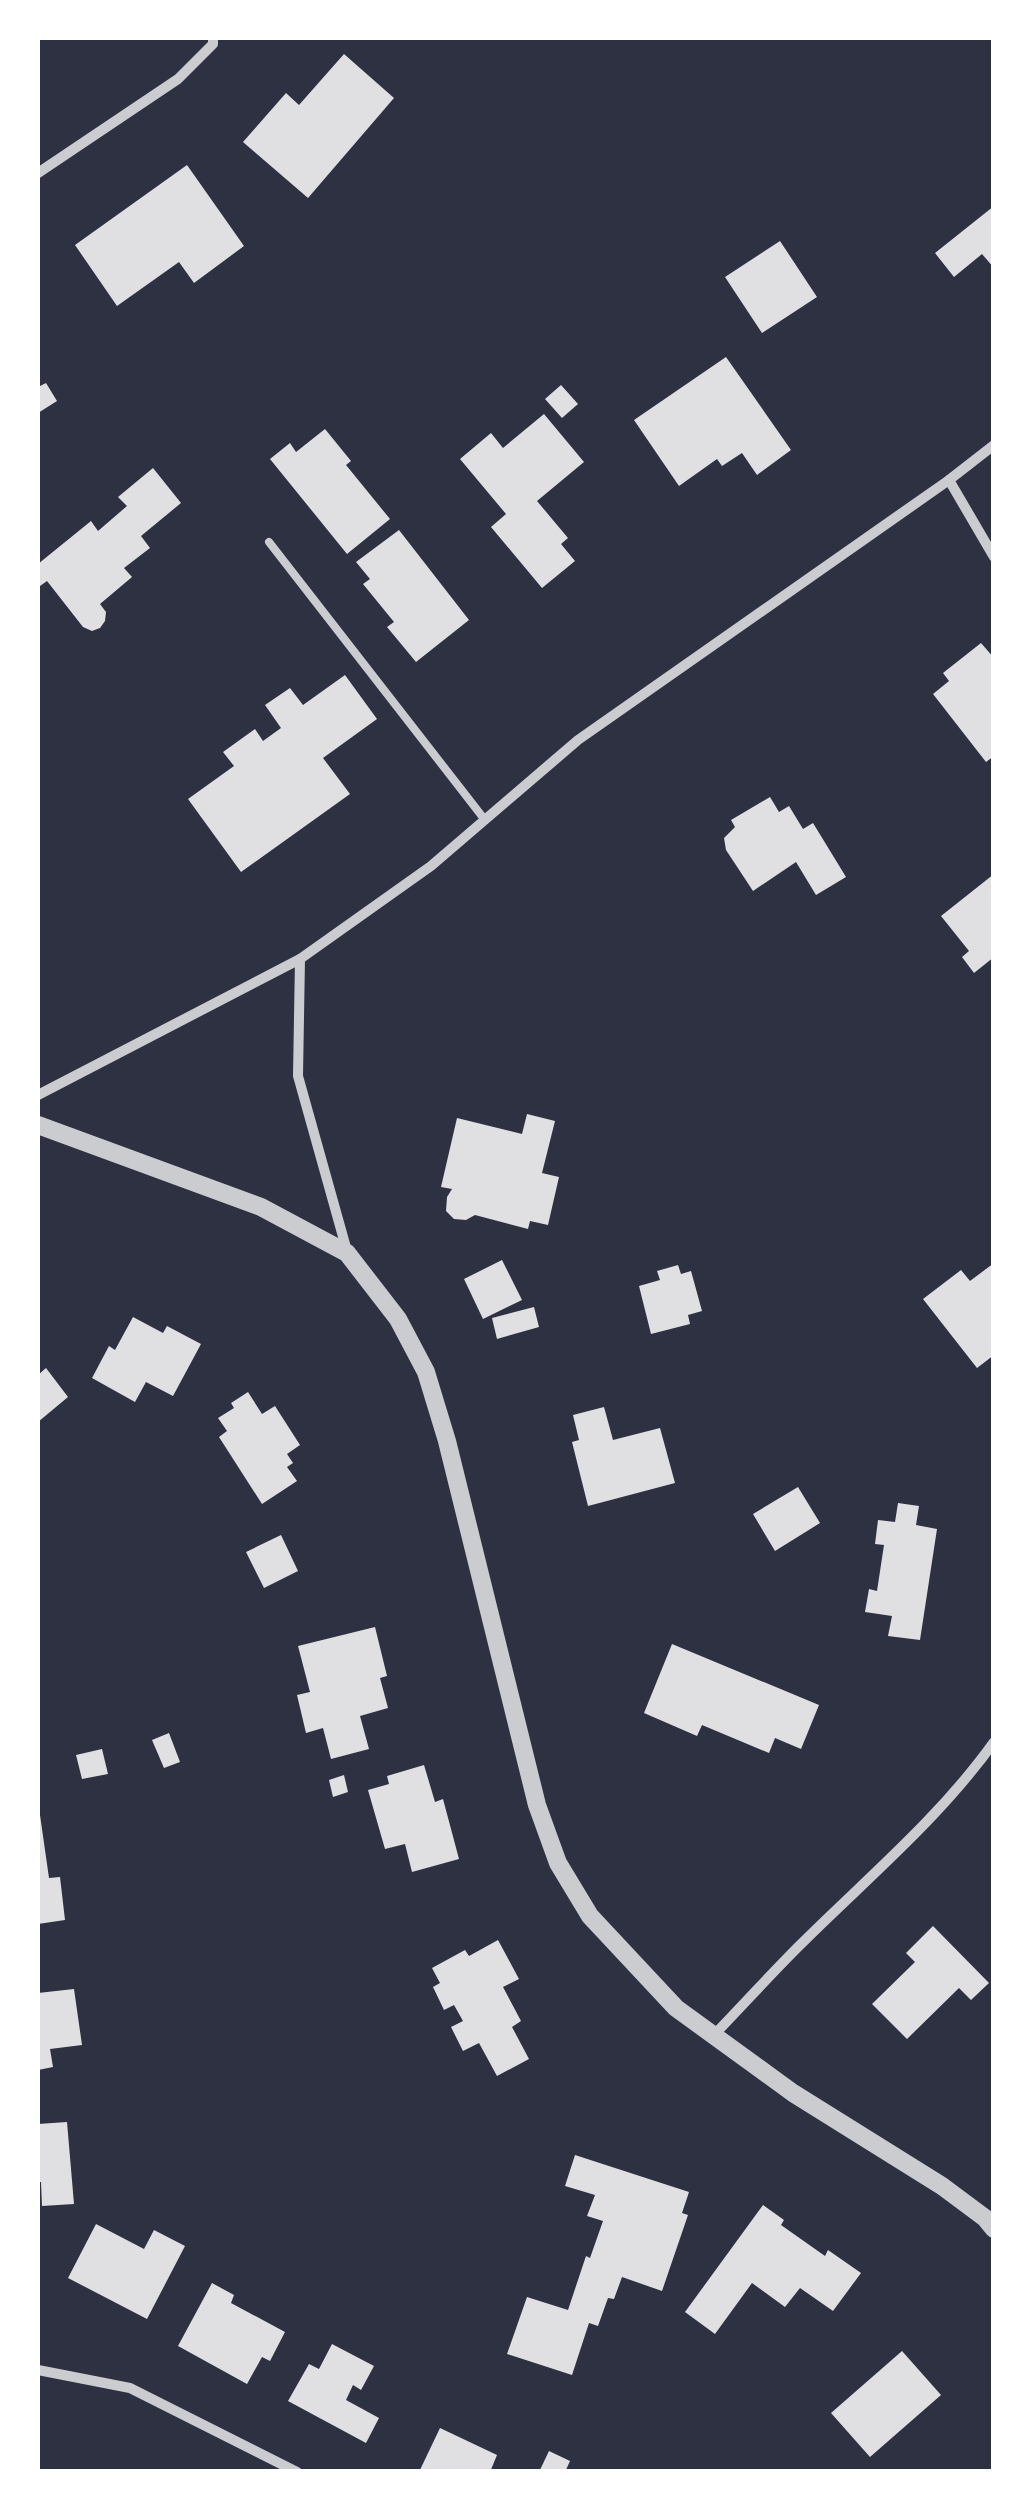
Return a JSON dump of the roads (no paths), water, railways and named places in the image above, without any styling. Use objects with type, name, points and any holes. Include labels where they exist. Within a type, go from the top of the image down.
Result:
[{"type":"street","points":[[38,173],[178,78],[213,44],[213,38]]},
{"type":"street","points":[[38,1095],[300,959],[430,866],[578,740],[994,445]]},
{"type":"street","points":[[949,480],[994,558]]},
{"type":"street","points":[[300,959],[298,1076],[347,1253],[398,1319],[426,1372],[447,1441],[514,1720],[537,1805],[558,1863],[590,1916],[649,1982],[714,2036],[793,2092],[942,2186],[994,2229]]},
{"type":"street","points":[[38,1125],[260,1208],[347,1253]]},
{"type":"street","points":[[714,2036],[799,1946],[899,1852],[965,1782],[994,1742]]},
{"type":"street","points":[[38,2370],[130,2388],[298,2472]]},
{"type":"lane","points":[[269,542],[485,820]]}]
